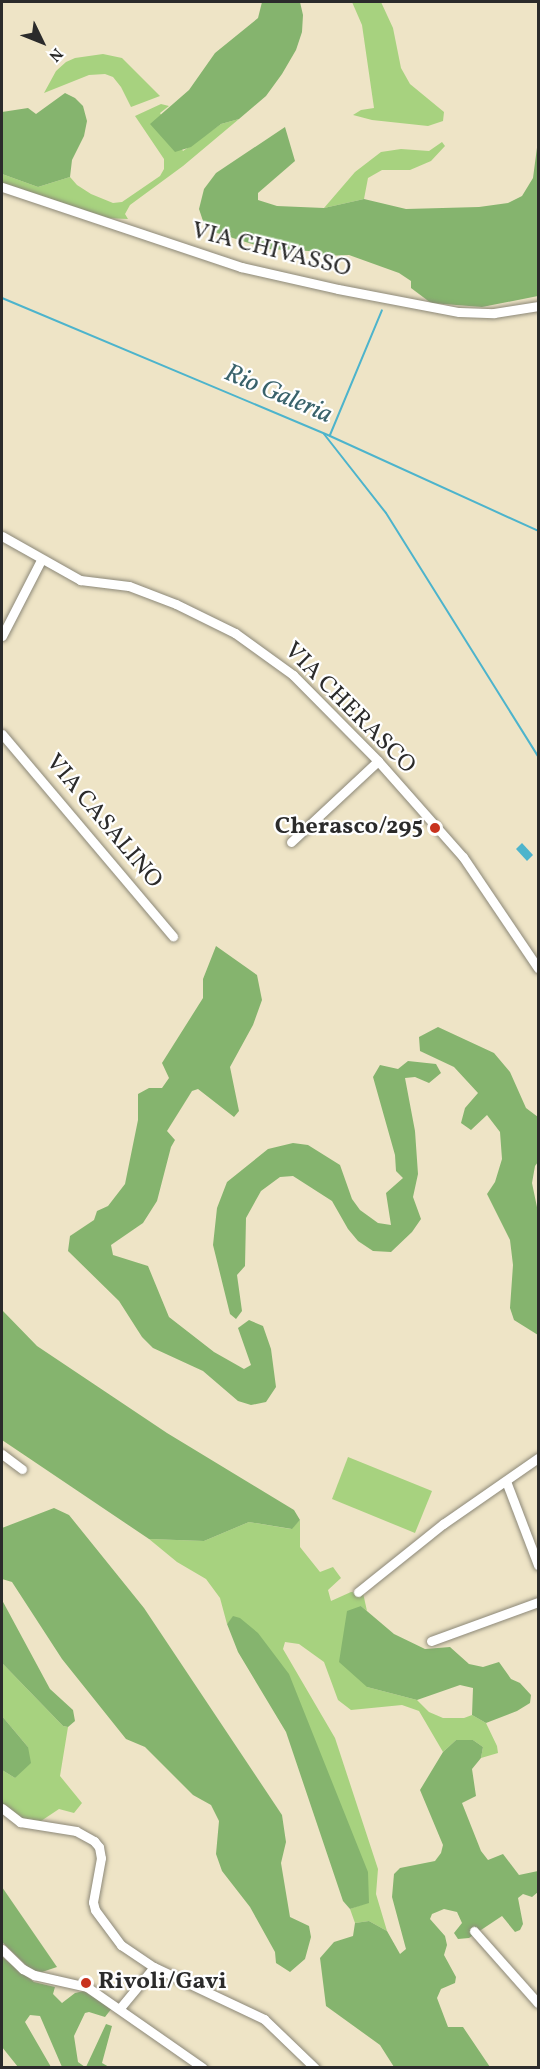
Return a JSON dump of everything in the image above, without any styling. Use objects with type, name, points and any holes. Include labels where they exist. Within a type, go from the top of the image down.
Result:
[{"type":"street","name":"VIA CHIVASSO","points":[[2,187],[229,263],[338,289],[459,312],[494,313],[538,306]]},
{"type":"street","name":"VIA CHERASCO","points":[[2,536],[80,580],[144,591],[234,633],[292,675],[378,761],[463,857],[538,968]]},
{"type":"street","points":[[2,636],[41,560]]},
{"type":"street","name":"VIA CASALINO","points":[[2,734],[173,936]]},
{"type":"street","points":[[291,842],[378,761]]},
{"type":"street","points":[[2,1455],[22,1469]]},
{"type":"street","points":[[358,1592],[437,1529],[538,1458]]},
{"type":"street","points":[[506,1480],[538,1565]]},
{"type":"street","points":[[431,1641],[538,1602]]},
{"type":"street","points":[[2,1808],[20,1822],[76,1831],[94,1841],[101,1858],[93,1902],[95,1910],[121,1945],[154,1967],[264,2019],[315,2067]]},
{"type":"street","points":[[474,1931],[538,2003]]},
{"type":"street","points":[[2,1949],[23,1969],[34,1974],[79,1984],[120,2008],[202,2067]]},
{"type":"street","points":[[120,2008],[154,1967]]},
{"type":"green space","points":[[262,2],[300,2],[303,15],[302,32],[296,50],[266,96],[239,119],[221,124],[191,147],[175,152],[150,124],[189,90],[215,53],[258,18]]},
{"type":"green space","points":[[352,2],[381,2],[393,28],[401,68],[410,84],[444,112],[443,121],[428,126],[372,120],[353,115],[361,110],[374,108],[362,25]]},
{"type":"green space","points":[[103,54],[122,58],[160,96],[131,107],[121,87],[113,77],[105,74],[89,75],[44,93],[56,71],[66,62],[75,58]]},
{"type":"green space","points":[[65,93],[75,98],[83,106],[87,121],[84,136],[72,160],[70,177],[38,187],[2,174],[2,112],[28,108],[36,114]]},
{"type":"green space","points":[[161,104],[169,106],[160,113],[183,151],[221,124],[239,119],[183,166],[130,205],[125,214],[128,219],[105,218],[2,184],[2,174],[38,187],[70,177],[77,185],[91,194],[113,203],[122,202],[160,176],[164,169],[164,159],[135,116]]},
{"type":"green space","points":[[285,127],[295,161],[258,193],[258,200],[277,206],[324,208],[364,199],[406,209],[479,207],[508,203],[522,196],[533,178],[538,140],[538,296],[482,307],[431,303],[411,288],[411,281],[399,273],[349,255],[325,256],[309,251],[268,249],[217,233],[204,224],[199,209],[204,189],[216,173]]},
{"type":"green space","points":[[442,142],[445,146],[431,161],[410,170],[382,170],[368,178],[364,199],[324,208],[355,172],[381,152],[401,149],[429,151]]},
{"type":"green space","points":[[216,946],[257,975],[262,1000],[253,1025],[230,1067],[239,1111],[234,1117],[198,1089],[192,1091],[167,1131],[175,1140],[171,1147],[157,1201],[143,1223],[111,1245],[113,1255],[148,1266],[169,1317],[214,1352],[244,1369],[251,1365],[238,1328],[249,1320],[263,1326],[271,1349],[276,1387],[266,1402],[251,1405],[238,1401],[203,1371],[153,1348],[142,1337],[119,1301],[68,1251],[70,1236],[94,1220],[97,1211],[108,1206],[125,1184],[138,1120],[138,1094],[149,1088],[162,1088],[169,1078],[162,1063],[203,998],[203,979]]},
{"type":"green space","points":[[438,1027],[494,1053],[510,1072],[526,1108],[538,1117],[538,1162],[532,1183],[538,1212],[538,1335],[514,1320],[510,1308],[513,1265],[510,1240],[487,1194],[495,1182],[502,1159],[500,1132],[487,1115],[471,1130],[461,1123],[465,1108],[478,1093],[454,1067],[420,1051],[419,1037]]},
{"type":"green space","points":[[408,1061],[436,1064],[441,1073],[429,1083],[415,1077],[405,1078],[415,1131],[418,1174],[413,1197],[421,1219],[412,1232],[391,1252],[373,1251],[358,1241],[348,1229],[332,1201],[293,1176],[280,1177],[261,1191],[246,1218],[245,1266],[237,1275],[242,1311],[236,1319],[230,1314],[213,1245],[217,1208],[227,1182],[268,1149],[293,1143],[308,1145],[340,1165],[352,1199],[360,1210],[378,1223],[391,1225],[386,1193],[403,1178],[396,1171],[395,1155],[373,1077],[380,1065],[398,1069]]},
{"type":"green space","points":[[2,1310],[37,1346],[167,1433],[294,1510],[300,1520],[292,1529],[249,1522],[204,1541],[149,1539],[2,1440]]},
{"type":"green space","points":[[348,1457],[432,1491],[415,1533],[332,1499]]},
{"type":"green space","points":[[54,1508],[69,1515],[144,1608],[282,1815],[286,1842],[281,1863],[290,1917],[309,1926],[311,1937],[305,1959],[290,1972],[276,1963],[275,1952],[250,1907],[222,1871],[216,1854],[219,1821],[211,1805],[193,1795],[145,1747],[126,1739],[62,1659],[12,1582],[2,1579],[2,1528]]},
{"type":"green space","points":[[300,1520],[300,1547],[320,1572],[333,1567],[341,1578],[328,1590],[331,1601],[351,1592],[363,1593],[367,1611],[361,1606],[367,1687],[417,1700],[429,1712],[443,1718],[464,1718],[472,1715],[486,1723],[497,1746],[498,1753],[481,1758],[483,1747],[473,1740],[456,1740],[443,1752],[419,1711],[402,1705],[351,1710],[338,1700],[324,1662],[299,1644],[285,1642],[283,1649],[335,1738],[378,1869],[376,1894],[387,1931],[369,1921],[355,1923],[350,1909],[369,1902],[233,1617],[227,1624],[220,1598],[206,1579],[177,1562],[149,1539],[204,1541],[249,1522],[291,1529]]},
{"type":"green space","points":[[2,1600],[50,1689],[73,1710],[75,1721],[68,1727],[63,1726],[2,1663]]},
{"type":"green space","points":[[361,1606],[394,1634],[425,1649],[450,1647],[469,1664],[483,1667],[499,1662],[511,1679],[520,1683],[531,1695],[530,1703],[517,1711],[486,1723],[472,1715],[473,1688],[460,1685],[417,1700],[367,1687],[339,1662],[347,1611]]},
{"type":"green space","points":[[233,1616],[240,1618],[258,1633],[289,1674],[368,1872],[369,1903],[350,1909],[343,1901],[286,1732],[238,1652],[227,1624]]},
{"type":"green space","points":[[2,1663],[63,1726],[68,1727],[60,1776],[82,1803],[74,1813],[59,1809],[41,1821],[17,1818],[2,1804],[2,1770],[15,1778],[28,1747],[2,1716]]},
{"type":"green space","points":[[2,1716],[28,1747],[31,1763],[15,1778],[2,1770]]},
{"type":"green space","points":[[456,1740],[473,1740],[483,1747],[481,1758],[472,1769],[476,1796],[462,1803],[481,1851],[488,1860],[503,1854],[519,1875],[538,1871],[538,1892],[532,1897],[523,1894],[518,1898],[523,1924],[520,1930],[515,1932],[502,1916],[469,1938],[458,1939],[454,1933],[462,1923],[457,1912],[444,1909],[432,1914],[430,1919],[445,1936],[447,1945],[444,1955],[456,1977],[455,1983],[441,1989],[437,1998],[448,2027],[463,2027],[490,2067],[394,2067],[380,2045],[326,2006],[320,1958],[334,1942],[353,1936],[355,1923],[369,1921],[387,1931],[400,1954],[406,1949],[392,1897],[394,1874],[400,1868],[435,1861],[441,1853],[443,1845],[420,1790],[443,1752]]},
{"type":"green space","points":[[2,1887],[57,1967],[42,1972],[31,1970],[2,1942]]},
{"type":"green space","points":[[2,1957],[34,1982],[55,1987],[53,1994],[62,2003],[75,1993],[84,1991],[112,2008],[105,2017],[85,2013],[74,2036],[78,2062],[85,2067],[62,2067],[40,2016],[30,2015],[25,2022],[51,2067],[18,2067],[2,2047]]},
{"type":"green space","points":[[106,2024],[112,2026],[102,2063],[109,2067],[86,2067]]},
{"type":"water","points":[[522,843],[533,855],[527,861],[516,849]]},
{"type":"waterway","name":"Rio Galeria","points":[[2,298],[330,436],[538,531]]},
{"type":"waterway","points":[[330,435],[382,310]]},
{"type":"waterway","points":[[324,434],[386,513],[538,756]]},
{"type":"place","name":"Cherasco/295","points":[[435,828]]},
{"type":"place","name":"Rivoli/Gavi","points":[[86,1983]]}]
